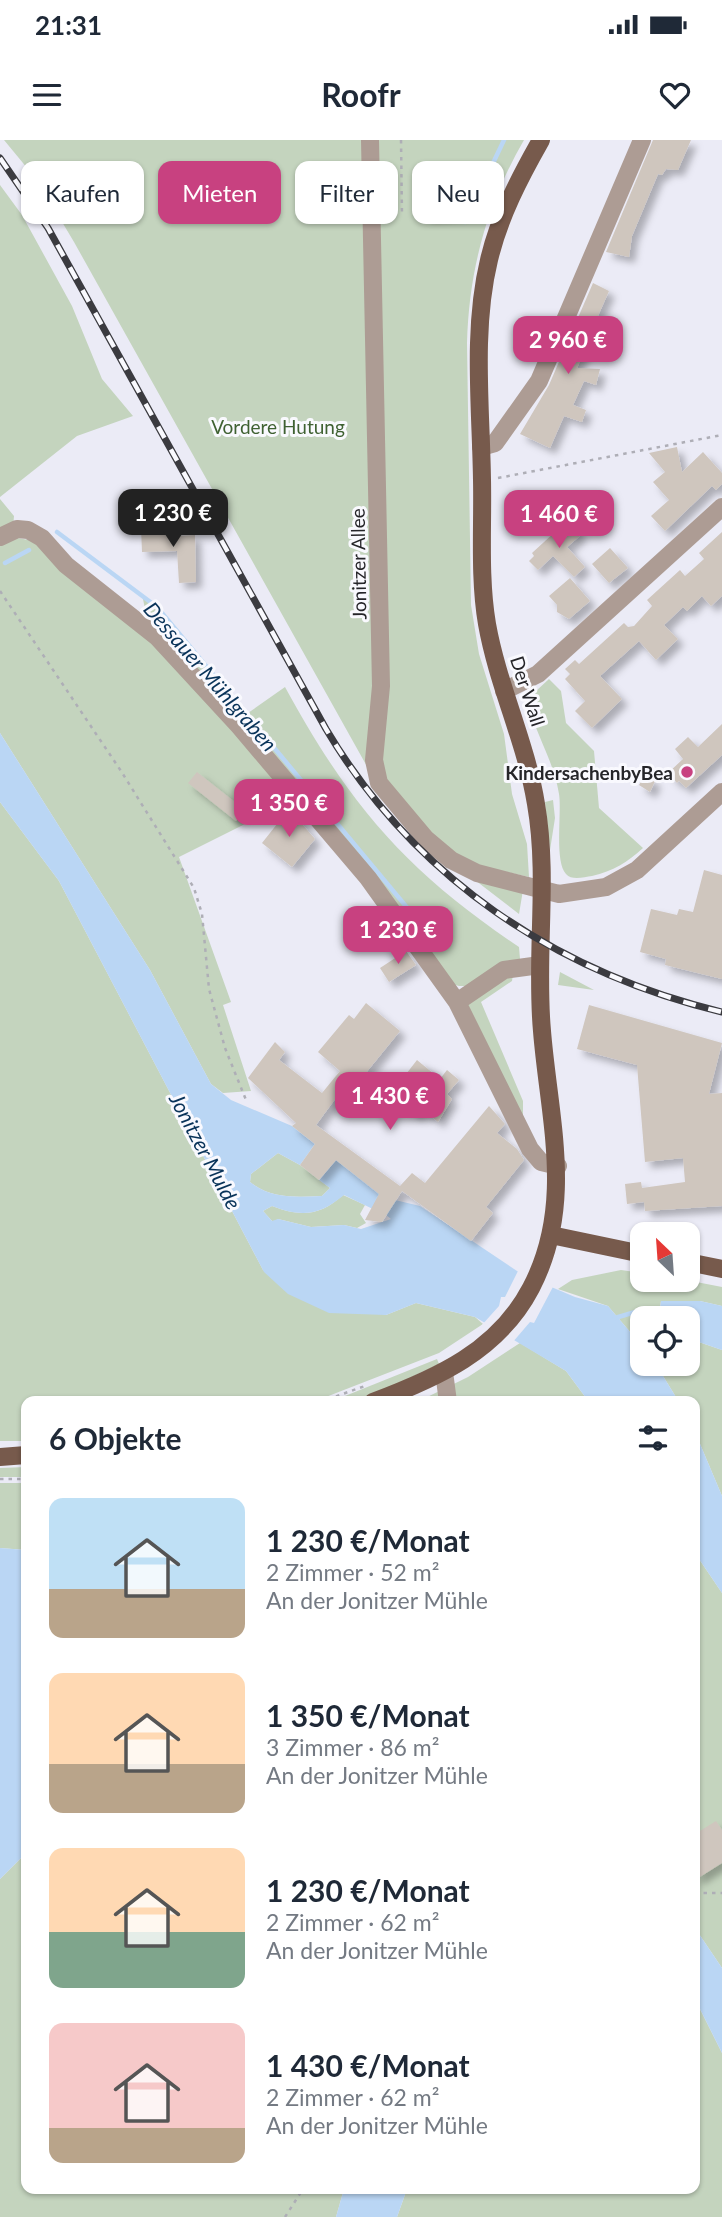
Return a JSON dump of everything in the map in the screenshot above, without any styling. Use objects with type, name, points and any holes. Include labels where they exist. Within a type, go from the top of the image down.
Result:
[{"type":"main road","name":"Der Wall","points":[[387,1396],[444,1372],[493,1338],[523,1303],[543,1262],[551,1235],[558,1166],[542,1031],[542,890],[537,804],[522,742],[504,691],[484,604],[481,447],[481,328],[489,261],[504,212],[541,140]]},
{"type":"main road","points":[[551,1235],[630,1251]]},
{"type":"main road","points":[[700,1264],[722,1269]]},
{"type":"main road","points":[[0,1457],[21,1455]]},
{"type":"street","name":"Jonitzer Allee","points":[[370,140],[381,686],[375,774],[403,815],[451,860],[477,873],[559,894],[588,891],[625,879],[722,792]]},
{"type":"street","points":[[481,447],[495,443],[539,381],[642,140]]},
{"type":"street","points":[[504,691],[538,674],[722,507]]},
{"type":"street","points":[[0,537],[16,529],[35,533],[66,565],[136,619],[189,669],[368,878],[457,1002],[530,1149],[541,1163],[558,1166]]},
{"type":"street","points":[[457,1002],[504,970],[540,965]]},
{"type":"street","points":[[444,1372],[447,1396]]},
{"type":"path","points":[[401,140],[402,214]]},
{"type":"path","points":[[482,481],[722,435]]},
{"type":"path","points":[[0,591],[121,771],[194,888],[202,914],[209,989],[225,1048],[246,1100]]},
{"type":"path","points":[[336,1396],[376,1381]]},
{"type":"path","points":[[0,1479],[21,1479]]},
{"type":"path","points":[[700,1893],[722,1893]]},
{"type":"path","points":[[285,2217],[300,2194]]},
{"type":"green space","name":"Vordere Hutung","points":[[4,140],[363,140],[363,161],[295,161],[295,224],[365,224],[375,705],[369,770],[63,224],[144,224],[144,161],[21,161]]},
{"type":"green space","points":[[375,140],[524,140],[504,179],[504,161],[412,161],[412,224],[486,224],[476,263],[467,343],[471,605],[479,654],[504,734],[512,794],[527,844],[529,877],[458,861],[383,785],[376,224],[398,224],[398,161],[375,161]]},
{"type":"green space","points":[[0,185],[21,214],[21,224],[27,224],[72,306],[102,379],[133,416],[77,436],[0,497]]},
{"type":"green space","points":[[0,499],[14,516],[12,537],[40,542],[148,624],[142,594],[248,713],[285,687],[333,767],[384,833],[412,863],[444,891],[519,947],[520,959],[468,985],[451,983],[303,795],[179,857],[231,1002],[223,1005],[251,1091],[223,1093],[211,1084],[150,970],[0,733]]},
{"type":"green space","points":[[549,679],[561,691],[566,723],[594,751],[599,808],[643,848],[620,865],[592,876],[569,876],[562,868],[560,859],[560,802],[557,782],[529,706],[536,691]]},
{"type":"green space","points":[[553,800],[555,818],[550,850],[545,802]]},
{"type":"green space","points":[[0,802],[59,881],[263,1270],[386,1315],[416,1303],[475,1317],[483,1324],[439,1353],[328,1396],[21,1396],[21,1441],[0,1441]]},
{"type":"green space","points":[[454,864],[523,890],[519,914]]},
{"type":"green space","points":[[560,972],[594,990],[558,985]]},
{"type":"green space","points":[[513,974],[512,981],[481,1002],[523,1101],[523,1126],[467,1005]]},
{"type":"green space","points":[[278,1153],[300,1165],[330,1188],[322,1196],[293,1196],[266,1192],[250,1182],[251,1174]]},
{"type":"green space","points":[[343,1195],[365,1205],[360,1214],[366,1223],[357,1228],[344,1225],[311,1227],[278,1219],[273,1222],[263,1211],[272,1206],[301,1213],[318,1211]]},
{"type":"green space","points":[[621,1270],[630,1271],[630,1292],[700,1292],[700,1283],[722,1287],[722,1306],[700,1301],[661,1301],[660,1306],[630,1306],[630,1332],[608,1306],[558,1289],[572,1280]]},
{"type":"green space","points":[[700,1342],[722,1350],[722,1496],[700,1444],[700,1396],[675,1396],[663,1376],[700,1376]]},
{"type":"green space","points":[[520,1343],[566,1371],[585,1396],[429,1396],[468,1377]]},
{"type":"green space","points":[[437,1359],[439,1364],[386,1389],[364,1396],[345,1396]]},
{"type":"green space","points":[[21,1467],[21,1477],[0,1477],[0,1468]]},
{"type":"green space","points":[[0,1483],[21,1483],[21,1550],[0,1548]]},
{"type":"green space","points":[[700,1560],[722,1593],[722,1968],[700,1935]]},
{"type":"green space","points":[[21,1858],[21,2194],[343,2194],[336,2217],[0,2217],[0,1879]]},
{"type":"green space","points":[[700,2009],[722,2053],[722,2217],[397,2217],[405,2194],[700,2194]]},
{"type":"water","name":"Jonitzer Mulde","points":[[0,733],[150,970],[211,1084],[231,1100],[292,1126],[315,1144],[300,1165],[278,1153],[251,1174],[250,1182],[275,1194],[322,1196],[330,1188],[319,1180],[336,1160],[389,1201],[379,1212],[344,1195],[318,1211],[301,1213],[272,1206],[263,1211],[272,1221],[278,1219],[311,1227],[344,1225],[361,1229],[391,1219],[385,1214],[395,1200],[420,1206],[523,1275],[575,1297],[608,1306],[630,1332],[630,1376],[663,1376],[675,1396],[585,1396],[566,1371],[475,1317],[416,1303],[386,1315],[329,1313],[288,1294],[264,1272],[59,881],[0,802]]},
{"type":"water","points":[[661,1301],[700,1301],[722,1306],[722,1350],[700,1342],[700,1306],[660,1306]]},
{"type":"water","points":[[700,1444],[722,1496],[722,1593],[700,1560]]},
{"type":"water","points":[[0,1548],[21,1550],[21,1858],[0,1879]]},
{"type":"water","points":[[700,1935],[722,1968],[722,2053],[700,2009]]},
{"type":"water","points":[[343,2194],[405,2194],[397,2217],[336,2217]]},
{"type":"pier","points":[[519,1269],[555,1283],[534,1323],[530,1322],[512,1343],[481,1326],[499,1306],[501,1297],[505,1297]]},
{"type":"building","points":[[653,140],[691,140],[678,170],[666,169],[662,175],[658,174],[632,236],[629,257],[606,252]]},
{"type":"building","points":[[593,283],[609,291],[597,318],[603,321],[596,335],[592,333],[577,368],[600,369],[596,385],[584,381],[573,405],[586,410],[582,422],[564,416],[550,448],[520,434],[549,385]]},
{"type":"building","points":[[677,447],[682,472],[703,452],[722,473],[722,484],[716,490],[712,486],[665,531],[651,516],[669,500],[653,482],[665,472],[649,453]]},
{"type":"building","points":[[573,492],[577,517],[535,521],[534,499],[539,499],[539,494]]},
{"type":"building","points":[[568,520],[581,535],[567,547],[585,567],[574,577],[553,556],[538,570],[529,561],[534,556],[532,553]]},
{"type":"building","points":[[172,527],[172,536],[195,535],[196,582],[179,583],[177,551],[142,552],[141,528]]},
{"type":"building","points":[[722,532],[722,596],[711,606],[702,596],[687,611],[683,607],[664,625],[678,639],[656,660],[639,641],[600,676],[622,699],[592,728],[575,711],[585,701],[565,679],[570,674],[565,669],[575,660],[579,664],[624,623],[628,627],[634,626],[652,606],[647,600],[680,570],[685,576],[704,559],[699,553]]},
{"type":"building","points":[[610,548],[628,568],[609,583],[592,564]]},
{"type":"building","points":[[570,578],[590,601],[569,619],[557,612],[557,605],[549,596]]},
{"type":"building","points":[[722,724],[722,755],[686,788],[679,781],[677,783],[668,773],[683,759],[675,749],[688,737],[698,747]]},
{"type":"building","points":[[197,772],[245,810],[236,821],[188,783]]},
{"type":"building","points":[[645,775],[655,781],[650,792],[639,785]]},
{"type":"building","points":[[289,809],[315,839],[292,867],[262,843]]},
{"type":"building","points":[[704,870],[722,875],[722,979],[665,965],[666,959],[640,952],[651,909],[677,915],[679,909],[693,912]]},
{"type":"building","points":[[406,951],[416,965],[389,982],[380,968]]},
{"type":"building","points":[[366,1003],[400,1031],[347,1096],[341,1091],[316,1125],[400,1186],[412,1173],[425,1183],[489,1106],[505,1124],[497,1133],[517,1149],[524,1160],[486,1207],[493,1213],[471,1241],[402,1191],[382,1222],[365,1220],[379,1194],[336,1160],[319,1180],[300,1165],[315,1144],[292,1126],[296,1123],[248,1078],[275,1042],[285,1052],[279,1060],[322,1093],[340,1071],[318,1052],[349,1015],[354,1019]]},
{"type":"building","points":[[589,1005],[722,1043],[709,1094],[722,1093],[722,1206],[645,1211],[644,1202],[627,1204],[625,1184],[641,1182],[642,1188],[685,1182],[683,1158],[645,1162],[637,1065],[577,1049]]},
{"type":"building","points":[[417,1060],[440,1079],[447,1070],[459,1080],[447,1094],[452,1099],[438,1122],[422,1108],[416,1115],[405,1105],[410,1099],[396,1087]]},
{"type":"building","points":[[716,1821],[722,1830],[722,1863],[700,1877],[700,1831]]},
{"type":"waterway","points":[[494,161],[504,140]]},
{"type":"waterway","name":"Dessauer Mühlgraben","points":[[57,532],[157,607],[429,934]]},
{"type":"waterway","name":"Dessauer Mühlgraben","points":[[5,563],[29,550]]},
{"type":"waterway","points":[[615,1318],[630,1314]]},
{"type":"railway","points":[[0,158],[48,228],[326,729],[361,782],[402,830],[446,873],[494,911],[547,944],[602,972],[661,994],[722,1012]]},
{"type":"place","name":"KindersachenbyBea","points":[[687,772]]}]
